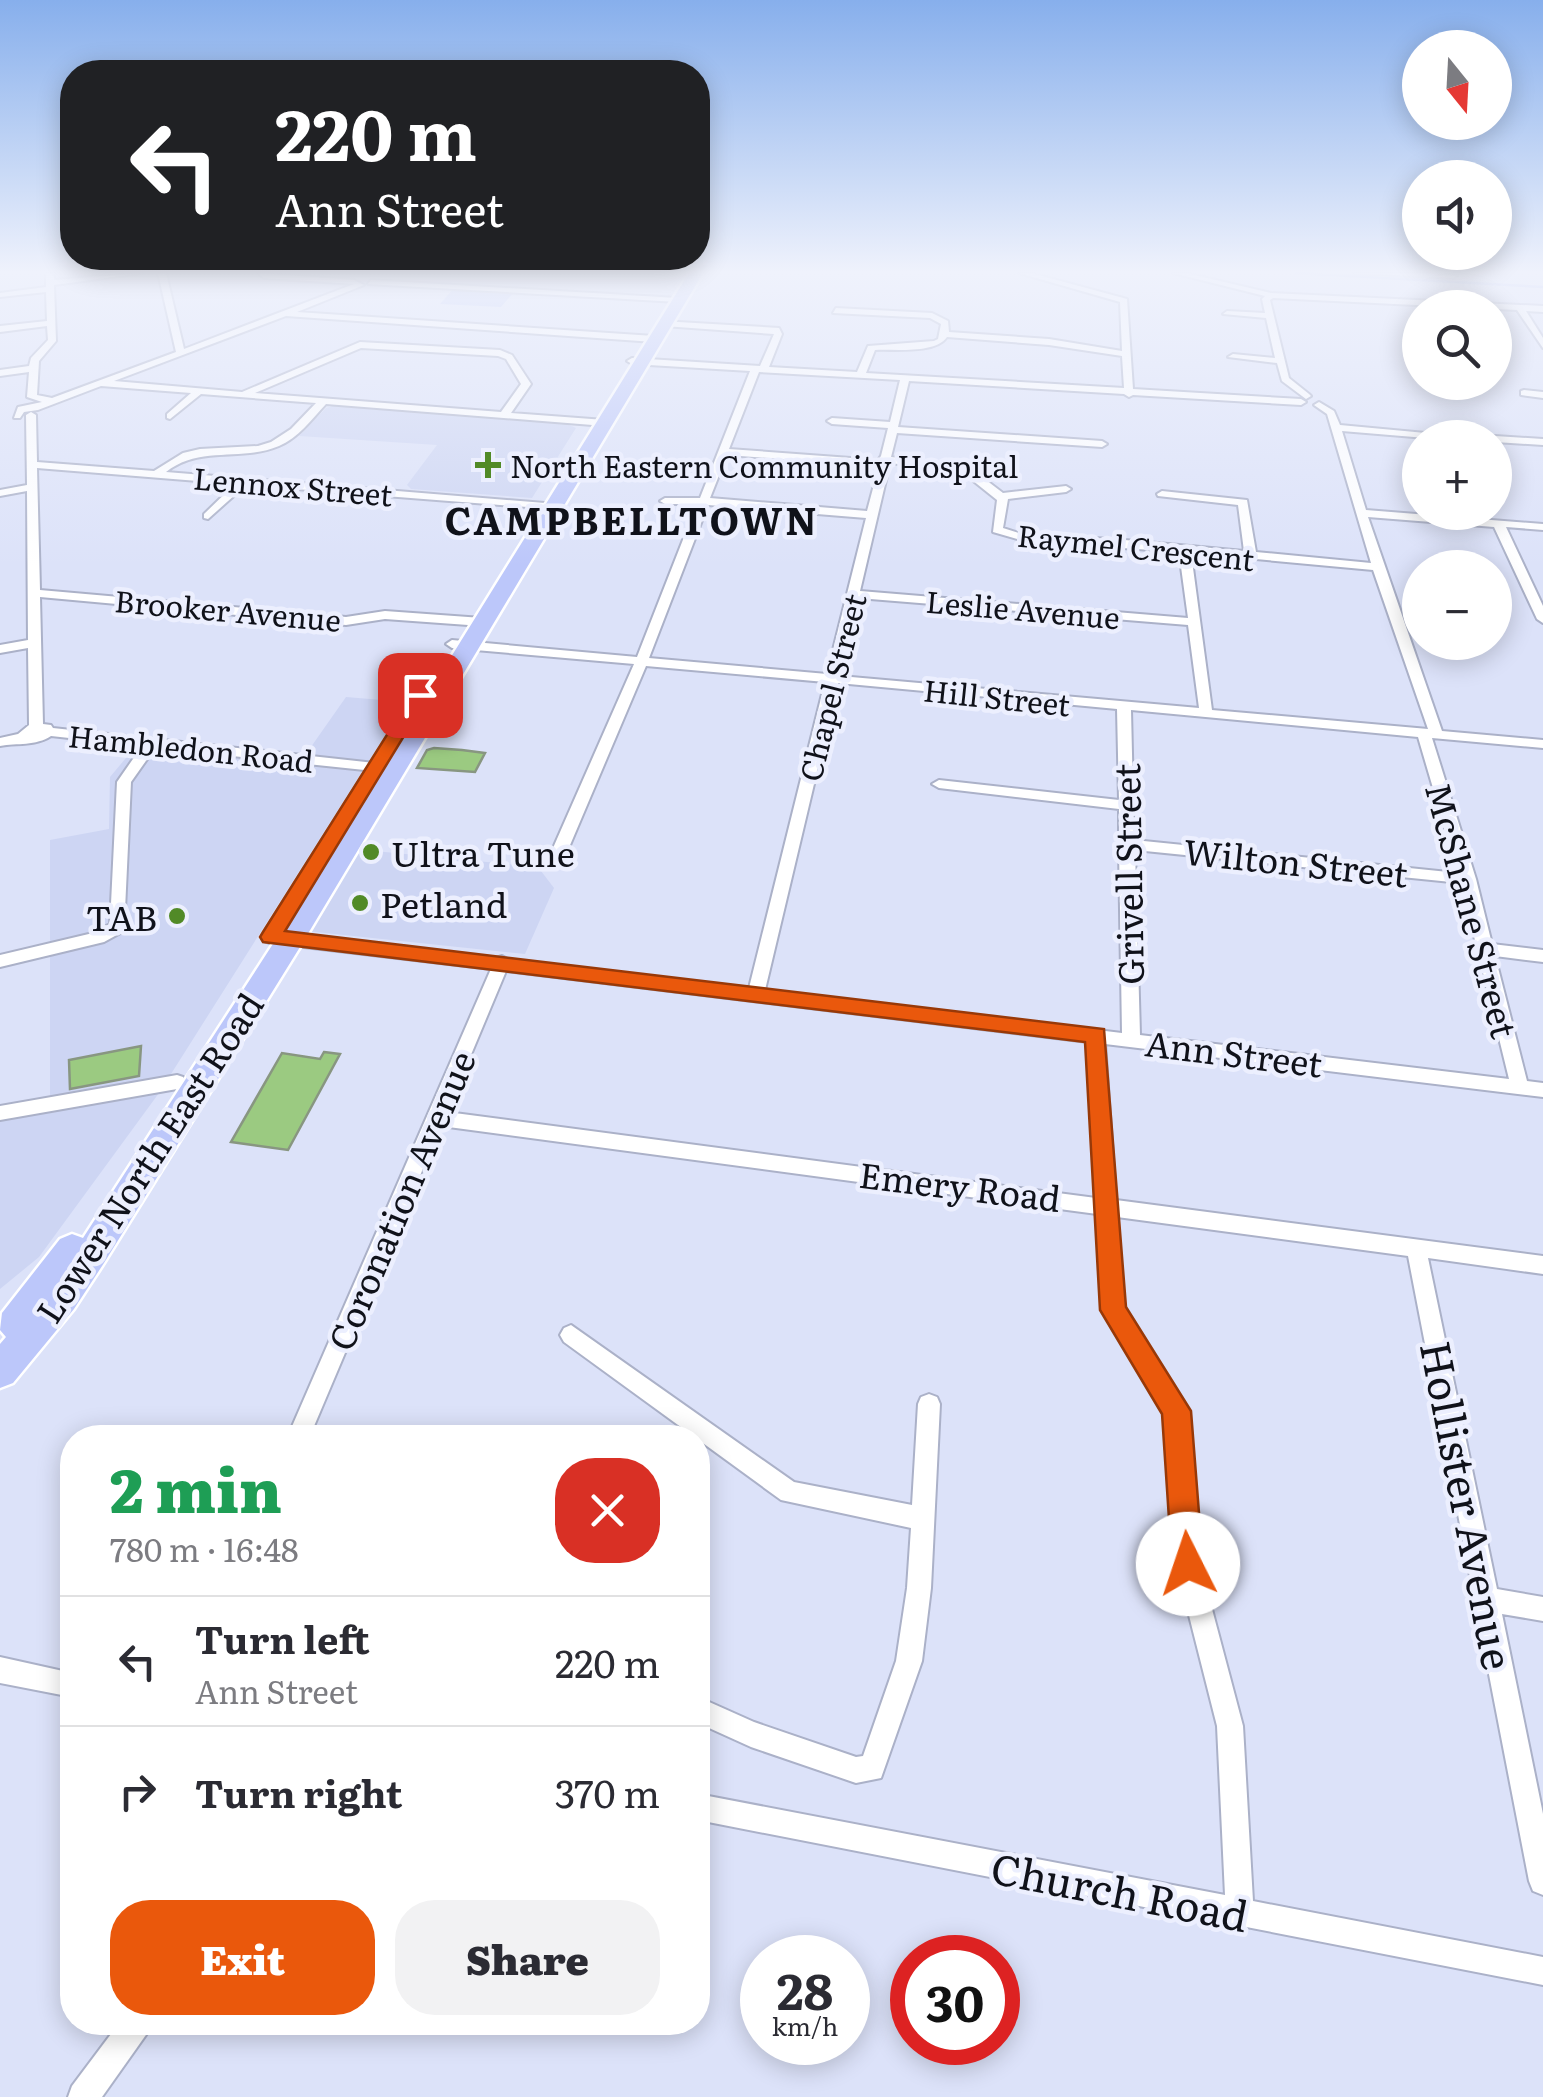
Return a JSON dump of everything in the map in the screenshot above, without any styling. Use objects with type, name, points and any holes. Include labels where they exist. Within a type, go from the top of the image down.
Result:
[{"type":"main road","name":"Lower North East Road","points":[[2,1359],[72,1283],[631,371]]},
{"type":"main road","name":"Lower North East Road","points":[[2,1359],[177,1082],[280,938]]},
{"type":"main road","points":[[0,1312],[48,1281]]},
{"type":"street","points":[[34,371],[32,399],[52,401]]},
{"type":"street","points":[[0,421],[33,412],[129,371]]},
{"type":"street","points":[[240,395],[297,371]]},
{"type":"street","points":[[504,415],[526,384],[517,371]]},
{"type":"street","points":[[554,864],[641,662],[722,452],[758,371]]},
{"type":"street","points":[[786,371],[1129,394],[1304,399]]},
{"type":"street","points":[[860,376],[862,371]]},
{"type":"street","points":[[1128,371],[1129,394]]},
{"type":"street","points":[[1284,371],[1285,379],[1304,399]]},
{"type":"street","name":"Chapel Street","points":[[756,994],[905,379]]},
{"type":"street","points":[[98,383],[598,422]]},
{"type":"street","points":[[170,416],[198,392]]},
{"type":"street","points":[[1524,393],[1543,395]]},
{"type":"street","name":"McShane Street","points":[[1304,399],[1320,398],[1319,405],[1331,413],[1336,428],[1430,733],[1520,1087]]},
{"type":"street","points":[[157,474],[174,458],[190,452],[254,449],[280,442],[322,402]]},
{"type":"street","points":[[33,412],[36,732]]},
{"type":"street","points":[[832,421],[1102,444]]},
{"type":"street","points":[[1336,428],[1402,433]]},
{"type":"street","points":[[1512,440],[1543,442]]},
{"type":"street","name":"Raymel Crescent","points":[[722,452],[965,469],[1003,499],[997,530],[1006,534],[1378,567]]},
{"type":"street","name":"Lennox Street","points":[[34,465],[546,505]]},
{"type":"street","points":[[208,516],[244,480]]},
{"type":"street","points":[[0,493],[34,488]]},
{"type":"street","points":[[1000,497],[1066,488]]},
{"type":"street","points":[[1162,494],[1243,502],[1251,557]]},
{"type":"street","points":[[665,501],[703,500],[872,515]]},
{"type":"street","points":[[1361,512],[1402,516]]},
{"type":"street","points":[[1512,525],[1543,527]]},
{"type":"street","points":[[1501,530],[1543,618]]},
{"type":"street","points":[[1185,551],[1206,714]]},
{"type":"street","name":"Brooker Avenue","points":[[35,592],[346,621],[384,615],[474,621]]},
{"type":"street","name":"Leslie Avenue","points":[[854,594],[1193,622]]},
{"type":"street","points":[[0,650],[35,643]]},
{"type":"street","name":"Hill Street","points":[[460,644],[1543,744]]},
{"type":"street","name":"Grivell Street","points":[[1124,708],[1123,805],[1132,1040]]},
{"type":"street","name":"Hambledon Road","points":[[0,742],[36,732],[384,768]]},
{"type":"street","points":[[0,961],[98,938],[118,927],[124,782],[151,743]]},
{"type":"street","points":[[939,784],[1123,805]]},
{"type":"street","name":"Wilton Street","points":[[1124,844],[1468,879]]},
{"type":"street","name":"Ann Street","points":[[280,938],[1543,1090]]},
{"type":"street","points":[[1484,949],[1543,956]]},
{"type":"street","name":"Coronation Avenue","points":[[304,1425],[502,962]]},
{"type":"street","points":[[1096,1035],[1113,1310],[1176,1411],[1188,1564],[1230,1726],[1240,1913]]},
{"type":"street","points":[[0,1113],[177,1082]]},
{"type":"street","name":"Emery Road","points":[[436,1118],[1543,1265]]},
{"type":"street","name":"Hollister Avenue","points":[[1416,1248],[1543,1881]]},
{"type":"street","points":[[570,1335],[695,1425]]},
{"type":"street","points":[[710,1715],[751,1734],[856,1770],[872,1769],[909,1661],[919,1588],[929,1404]]},
{"type":"street","points":[[710,1436],[788,1492],[921,1518]]},
{"type":"street","points":[[1489,1600],[1543,1609]]},
{"type":"street","points":[[0,1670],[60,1682]]},
{"type":"street","name":"Church Road","points":[[710,1810],[1543,1972]]},
{"type":"street","points":[[83,2097],[128,2035]]},
{"type":"shaded area","name":"North Eastern Community Hospital","points":[[326,408],[567,424],[576,428],[532,498],[411,489],[407,485],[437,445],[299,436]]},
{"type":"shaded area","points":[[346,697],[406,702],[159,1093],[39,1257],[0,1289],[0,1120],[50,1108],[50,840],[109,829],[110,777],[136,746],[299,764]]},
{"type":"shaded area","points":[[354,849],[538,867],[554,888],[525,954],[306,931]]},
{"type":"building","points":[[427,750],[485,753],[475,772],[417,768]]},
{"type":"building","points":[[141,1046],[139,1076],[70,1089],[69,1060]]},
{"type":"building","points":[[324,1052],[340,1054],[288,1150],[231,1142],[282,1053],[320,1059]]},
{"type":"place","name":"North Eastern Community Hospital","points":[[488,465]]},
{"type":"place","name":"Ultra Tune","points":[[371,852]]},
{"type":"place","name":"Petland","points":[[360,903]]},
{"type":"place","name":"TAB","points":[[177,916]]},
{"type":"district","name":"CAMPBELLTOWN","points":[[632,518]]},
{"type":"route","points":[[420,695],[270,937],[1096,1035],[1113,1310],[1176,1411],[1188,1564]]}]
